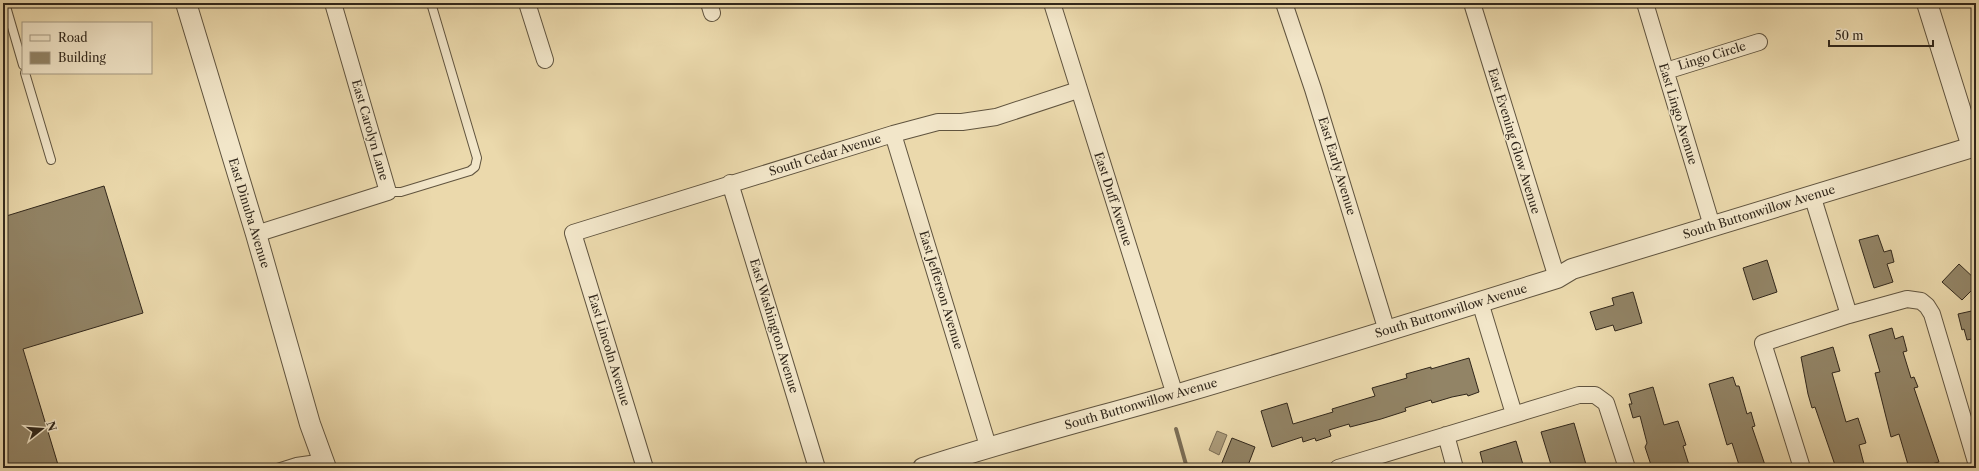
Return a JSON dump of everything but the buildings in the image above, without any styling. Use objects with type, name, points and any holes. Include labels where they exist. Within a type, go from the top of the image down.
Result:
[{"type":"street","name":"East Dinuba Avenue","points":[[186,3],[256,234],[310,424],[320,465]]},
{"type":"street","name":"East Carolyn Lane","points":[[256,234],[388,192],[333,3]]},
{"type":"street","points":[[527,3],[544,60]]},
{"type":"street","name":"East Duff Avenue","points":[[1052,3],[1078,90],[1176,394]]},
{"type":"street","name":"East Early Avenue","points":[[1284,3],[1313,89],[1387,331]]},
{"type":"street","name":"East Evening Glow Avenue","points":[[1472,3],[1557,278]]},
{"type":"street","name":"East Lingo Avenue","points":[[1645,3],[1712,226]]},
{"type":"street","points":[[1927,3],[1974,146]]},
{"type":"street","name":"Lingo Circle","points":[[1666,71],[1759,42]]},
{"type":"street","name":"South Cedar Avenue","points":[[573,233],[893,134],[938,122],[962,122],[996,117],[1078,90]]},
{"type":"street","name":"East Jefferson Avenue","points":[[893,134],[988,446]]},
{"type":"street","name":"South Buttonwillow Avenue","points":[[923,468],[988,446],[1176,394],[1387,331],[1557,278],[1572,269],[1974,146]]},
{"type":"street","name":"East Washington Avenue","points":[[730,184],[817,468]]},
{"type":"street","points":[[1812,195],[1849,315]]},
{"type":"street","name":"East Lincoln Avenue","points":[[573,233],[646,468]]},
{"type":"street","points":[[1802,468],[1763,343],[1849,315],[1907,299],[1921,301],[1927,306],[1932,314],[1976,462]]},
{"type":"street","points":[[1480,302],[1514,414]]},
{"type":"street","points":[[1338,468],[1579,395],[1595,395],[1606,403],[1627,468]]},
{"type":"street","points":[[1446,436],[1455,468]]},
{"type":"lane","points":[[4,3],[22,62]]},
{"type":"lane","points":[[388,192],[401,192],[470,171],[475,166],[477,158],[431,3]]},
{"type":"lane","points":[[25,74],[52,160]]},
{"type":"lane","points":[[277,468],[296,462],[320,465]]},
{"type":"shaded area","points":[[1217,431],[1227,435],[1219,455],[1209,450]]},
{"type":"waterway","points":[[1176,429],[1187,468]]}]
